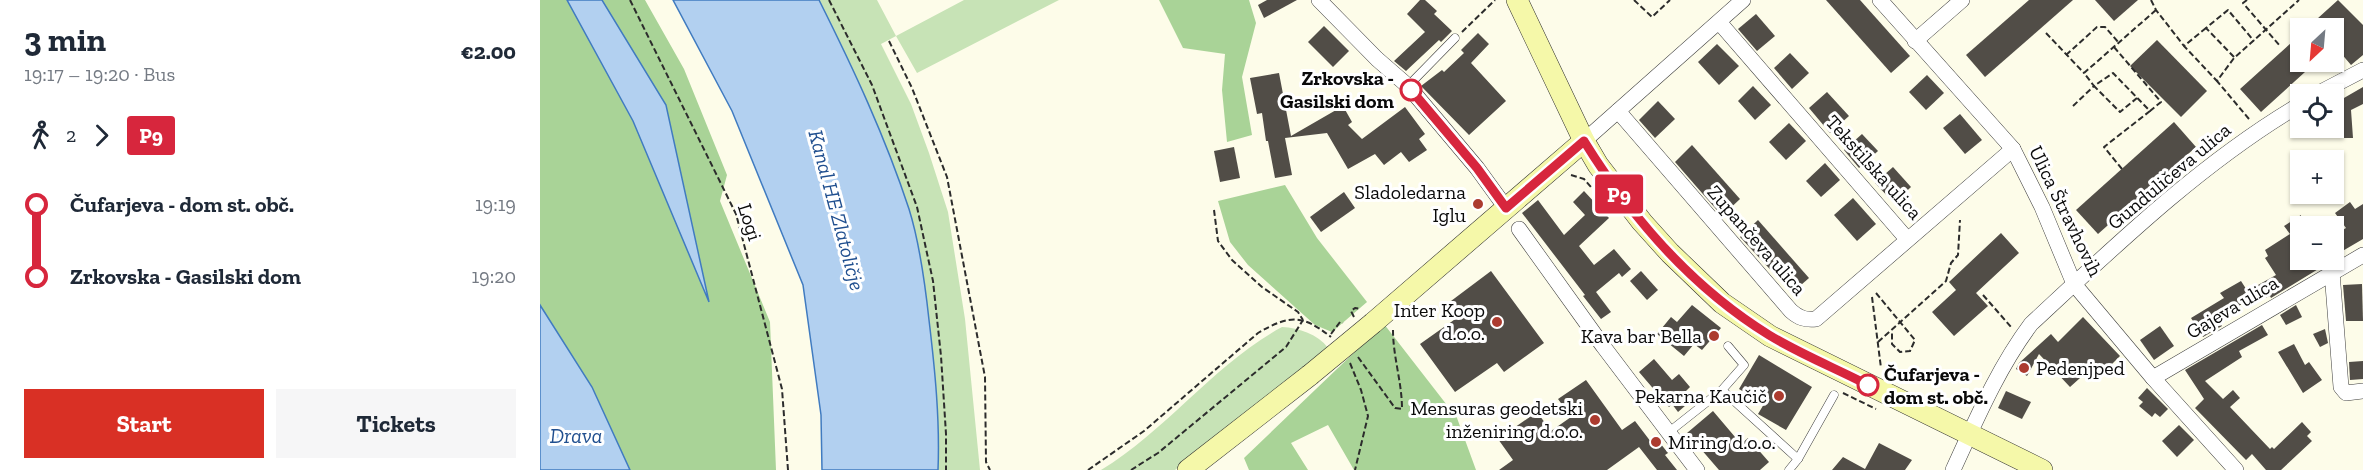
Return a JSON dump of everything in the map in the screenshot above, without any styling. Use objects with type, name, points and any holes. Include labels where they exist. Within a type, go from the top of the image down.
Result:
[{"type":"street","points":[[1319,0],[1407,86],[1477,168],[1506,208]]},
{"type":"street","points":[[1517,0],[1584,141],[1598,165],[1642,222],[1670,253],[1722,303],[1770,336],[2042,470]]},
{"type":"street","points":[[1188,470],[1310,375],[1383,325],[1506,208],[1743,0]]},
{"type":"street","name":"Ulica Štravhovih","points":[[1880,0],[2013,149],[2042,207],[2074,284],[2153,378],[2236,470]]},
{"type":"street","points":[[1916,41],[1962,0]]},
{"type":"street","name":"Tekstilska ulica","points":[[1719,22],[1907,238],[2013,149]]},
{"type":"street","points":[[2336,84],[2363,70]]},
{"type":"street","name":"Gunduličeva ulica","points":[[1953,470],[2013,348],[2031,324],[2206,168],[2290,110]]},
{"type":"street","name":"Zupančeva ulica","points":[[1618,111],[1798,317],[1807,320],[1816,319],[1907,238]]},
{"type":"street","points":[[1519,229],[1603,346],[1697,470]]},
{"type":"street","name":"Gajeva ulica","points":[[2153,378],[2363,255]]},
{"type":"street","points":[[2332,272],[2341,387],[2346,393],[2363,392]]},
{"type":"lane","points":[[1407,86],[1455,39]]},
{"type":"lane","points":[[1669,432],[1722,390],[1744,365],[1728,346]]},
{"type":"lane","points":[[1722,390],[1798,459]]},
{"type":"lane","points":[[1789,470],[1798,459],[1834,395]]},
{"type":"path","name":"Logi","points":[[630,0],[736,214],[782,389],[788,470]]},
{"type":"path","points":[[829,0],[872,86],[917,207],[933,281],[941,356],[946,470]]},
{"type":"path","points":[[1455,39],[1495,0]]},
{"type":"path","points":[[1634,0],[1652,17],[1670,0]]},
{"type":"path","points":[[2151,0],[2184,46],[2253,123]]},
{"type":"path","points":[[2247,0],[2244,3],[2280,46]]},
{"type":"path","points":[[2217,81],[2234,58],[2299,0]]},
{"type":"path","points":[[2084,73],[2156,10]]},
{"type":"path","points":[[2184,46],[2228,10],[2253,41]]},
{"type":"path","points":[[2066,55],[2097,27],[2105,27],[2119,43]]},
{"type":"path","points":[[2206,28],[2234,58]]},
{"type":"path","points":[[2046,33],[2120,112],[2137,98]]},
{"type":"path","points":[[889,41],[912,88],[947,177],[957,218],[985,377],[986,462],[990,470]]},
{"type":"path","points":[[2114,47],[2161,102],[2104,147],[2122,169]]},
{"type":"path","points":[[2073,106],[2094,86],[2113,73],[2150,111]]},
{"type":"path","points":[[1214,210],[1218,241],[1232,260],[1262,287],[1298,312],[1303,320]]},
{"type":"path","points":[[1878,342],[1946,280],[1951,263],[1958,255],[1960,220]]},
{"type":"path","points":[[1876,293],[1915,340],[1910,351],[1900,352],[1892,344],[1892,331]]},
{"type":"path","points":[[1983,295],[2016,333]]},
{"type":"path","points":[[1872,297],[1881,368]]},
{"type":"path","points":[[1088,470],[1144,430],[1258,333],[1278,321],[1292,318],[1303,320],[1334,340]]},
{"type":"path","points":[[1131,470],[1158,453],[1286,347],[1303,320]]},
{"type":"path","points":[[1358,356],[1395,408],[1402,409],[1402,390],[1393,347],[1383,325]]},
{"type":"path","points":[[1347,357],[1361,390],[1368,416],[1355,470]]},
{"type":"green space","points":[[540,0],[567,0],[633,121],[708,297],[666,105],[602,0],[645,0],[684,69],[727,175],[720,201],[770,322],[776,470],[630,470],[592,387],[540,305]]},
{"type":"green space","points":[[819,0],[877,0],[896,36],[881,44],[911,104],[948,212],[965,319],[980,470],[938,470],[938,414],[933,358],[924,278],[913,222],[879,129]]},
{"type":"green space","points":[[964,0],[1059,0],[917,73],[896,36]]},
{"type":"green space","points":[[1159,0],[1249,0],[1256,23],[1242,77],[1252,135],[1227,142],[1222,90],[1225,54],[1183,48]]},
{"type":"green space","points":[[1285,185],[1317,238],[1367,302],[1332,332],[1315,325],[1248,265],[1230,242],[1218,201]]},
{"type":"green space","points":[[1384,324],[1457,418],[1476,470],[1354,470],[1328,425],[1291,443],[1308,470],[1249,470],[1244,458]]},
{"type":"green space","points":[[1282,327],[1308,333],[1328,348],[1175,470],[1101,470],[1148,436],[1235,359]]},
{"type":"water","points":[[567,0],[602,0],[666,105],[709,302],[633,121]]},
{"type":"water","name":"Kanal HE Zlatoličje","points":[[673,0],[819,0],[879,129],[913,222],[924,278],[933,358],[938,414],[938,470],[822,470],[821,415],[803,285],[732,111]]},
{"type":"water","name":"Drava","points":[[540,305],[592,387],[630,470],[540,470]]},
{"type":"building","points":[[1267,0],[1297,0],[1264,18],[1258,5]]},
{"type":"building","points":[[1420,0],[1425,0],[1437,11],[1434,14],[1452,31],[1406,71],[1394,61],[1425,32],[1407,14]]},
{"type":"building","points":[[1826,0],[1860,0],[1910,56],[1891,73]]},
{"type":"building","points":[[2029,0],[2073,0],[1985,77],[1966,55]]},
{"type":"building","points":[[2095,0],[2138,0],[2114,21]]},
{"type":"building","points":[[2338,0],[2363,25],[2363,55],[2351,65],[2344,57],[2344,18],[2318,18]]},
{"type":"building","points":[[1756,14],[1775,36],[1757,51],[1738,29]]},
{"type":"building","points":[[1324,26],[1349,51],[1333,67],[1308,42]]},
{"type":"building","points":[[1478,33],[1489,44],[1471,63],[1506,101],[1469,135],[1421,86],[1442,70],[1444,72],[1464,53],[1461,50]]},
{"type":"building","points":[[2157,40],[2207,91],[2181,117],[2130,66]]},
{"type":"building","points":[[1717,44],[1739,66],[1719,85],[1698,62]]},
{"type":"building","points":[[2290,44],[2290,72],[2305,72],[2261,112],[2240,89]]},
{"type":"building","points":[[1790,53],[1809,73],[1792,89],[1774,68]]},
{"type":"building","points":[[1279,73],[1291,136],[1343,106],[1352,122],[1348,125],[1362,139],[1405,107],[1425,134],[1419,139],[1427,150],[1409,162],[1401,152],[1384,165],[1375,154],[1348,169],[1327,133],[1285,138],[1292,175],[1275,178],[1262,113],[1257,114],[1250,78]]},
{"type":"building","points":[[1927,75],[1944,93],[1926,110],[1909,92]]},
{"type":"building","points":[[1753,86],[1771,105],[1755,120],[1738,101]]},
{"type":"building","points":[[2363,87],[2363,104],[2351,110],[2353,138],[2344,138],[2344,98]]},
{"type":"building","points":[[1827,92],[1849,116],[1830,133],[1809,108]]},
{"type":"building","points":[[1658,101],[1675,119],[1655,138],[1639,120]]},
{"type":"building","points":[[1960,114],[1982,140],[1965,154],[1943,128]]},
{"type":"building","points":[[2174,122],[2196,147],[2098,234],[2076,210]]},
{"type":"building","points":[[1789,123],[1806,141],[1786,160],[1769,142]]},
{"type":"building","points":[[1862,134],[1878,151],[1859,168],[1844,150]]},
{"type":"building","points":[[1692,145],[1740,199],[1722,216],[1675,162]]},
{"type":"building","points":[[1234,147],[1240,178],[1220,182],[1214,151]]},
{"type":"building","points":[[1825,163],[1840,180],[1821,197],[1806,181]]},
{"type":"building","points":[[1893,167],[1911,187],[1894,203],[1875,183]]},
{"type":"building","points":[[1584,191],[1609,218],[1579,246],[1594,265],[1614,249],[1631,269],[1622,277],[1619,273],[1596,292],[1611,312],[1601,319],[1522,213],[1538,200],[1564,235],[1585,215],[1573,202]]},
{"type":"building","points":[[1344,192],[1355,208],[1321,232],[1310,217]]},
{"type":"building","points":[[1853,198],[1876,224],[1857,241],[1834,215]]},
{"type":"building","points":[[2350,202],[2355,209],[2363,204],[2363,239],[2344,250],[2344,229],[2346,228],[2344,216],[2337,216],[2335,213]]},
{"type":"building","points":[[1758,220],[1809,278],[1792,293],[1740,237]]},
{"type":"building","points":[[2290,222],[2290,234],[2284,226]]},
{"type":"building","points":[[2001,233],[2019,253],[1976,293],[1988,306],[1954,336],[1932,312],[1956,290],[1949,282]]},
{"type":"building","points":[[2290,234],[2290,270],[2317,270],[2271,298],[2270,296],[2265,298],[2258,285],[2276,275],[2265,258],[2268,256],[2265,250]]},
{"type":"building","points":[[1491,271],[1544,343],[1504,372],[1497,363],[1455,392],[1420,344],[1461,315],[1451,301]]},
{"type":"building","points":[[1641,271],[1658,290],[1647,300],[1630,281]]},
{"type":"building","points":[[2241,281],[2252,298],[2217,319],[2222,326],[2203,337],[2191,318],[2224,298],[2220,293]]},
{"type":"building","points":[[2362,284],[2363,321],[2346,321],[2343,285]]},
{"type":"building","points":[[1692,305],[1721,328],[1702,350],[1694,344],[1684,356],[1657,334],[1671,317],[1677,322]]},
{"type":"building","points":[[2296,305],[2302,317],[2286,325],[2280,315]]},
{"type":"building","points":[[2083,317],[2120,356],[2097,379],[2089,370],[2070,387],[2039,354],[2027,376],[2016,369],[2019,363],[2051,334],[2058,342]]},
{"type":"building","points":[[2262,325],[2268,335],[2239,351],[2242,357],[2205,381],[2223,399],[2233,390],[2240,398],[2230,407],[2270,449],[2272,447],[2274,449],[2302,422],[2311,432],[2307,436],[2312,441],[2281,470],[2266,470],[2252,454],[2246,460],[2195,408],[2204,399],[2185,370]]},
{"type":"building","points":[[2160,326],[2174,346],[2154,360],[2140,340]]},
{"type":"building","points":[[2325,329],[2328,343],[2320,347],[2313,334]]},
{"type":"building","points":[[2294,344],[2305,365],[2309,362],[2322,380],[2303,393],[2278,352]]},
{"type":"building","name":"Pekarna Kaučič","points":[[1759,355],[1812,387],[1786,430],[1758,414],[1764,404],[1739,389]]},
{"type":"building","points":[[1654,359],[1672,380],[1679,374],[1690,387],[1686,391],[1693,399],[1678,412],[1672,404],[1669,407],[1639,372]]},
{"type":"building","points":[[2363,361],[2363,379],[2350,380],[2349,362]]},
{"type":"building","points":[[1586,380],[1622,430],[1635,421],[1651,442],[1656,438],[1668,453],[1665,455],[1677,470],[1657,470],[1639,447],[1607,470],[1499,470],[1513,460],[1498,439],[1537,412],[1551,431],[1571,417],[1558,399]]},
{"type":"building","points":[[2147,388],[2168,409],[2160,417],[2155,413],[2152,417],[2139,406],[2143,402],[2138,398]]},
{"type":"building","points":[[2006,391],[2031,402],[2022,419],[1998,408]]},
{"type":"building","points":[[1713,411],[1741,444],[1748,438],[1769,462],[1760,470],[1719,470],[1687,433]]},
{"type":"building","points":[[2179,425],[2194,440],[2177,457],[2162,441]]},
{"type":"building","points":[[1879,443],[1912,460],[1905,470],[1832,470],[1843,457],[1865,469]]},
{"type":"bus line","name":"P9","points":[[1411,90],[1477,168],[1506,208],[1584,141],[1598,165],[1642,222],[1670,253],[1722,303],[1770,336],[1868,385]]},
{"type":"place","name":"Zrkovska - Gasilski dom","points":[[1411,90]]},
{"type":"place","name":"Sladoledarna Iglu","points":[[1478,204]]},
{"type":"place","name":"Inter Koop d.o.o.","points":[[1497,322]]},
{"type":"place","name":"Kava bar Bella","points":[[1714,336]]},
{"type":"place","name":"Pedenjped","points":[[2024,368]]},
{"type":"place","name":"Čufarjeva - dom st. obč.","points":[[1868,385]]},
{"type":"place","name":"Pekarna Kaučič","points":[[1779,396]]},
{"type":"place","name":"Mensuras geodetski inženiring d.o.o.","points":[[1595,420]]},
{"type":"place","name":"Miring d.o.o.","points":[[1656,442]]}]
